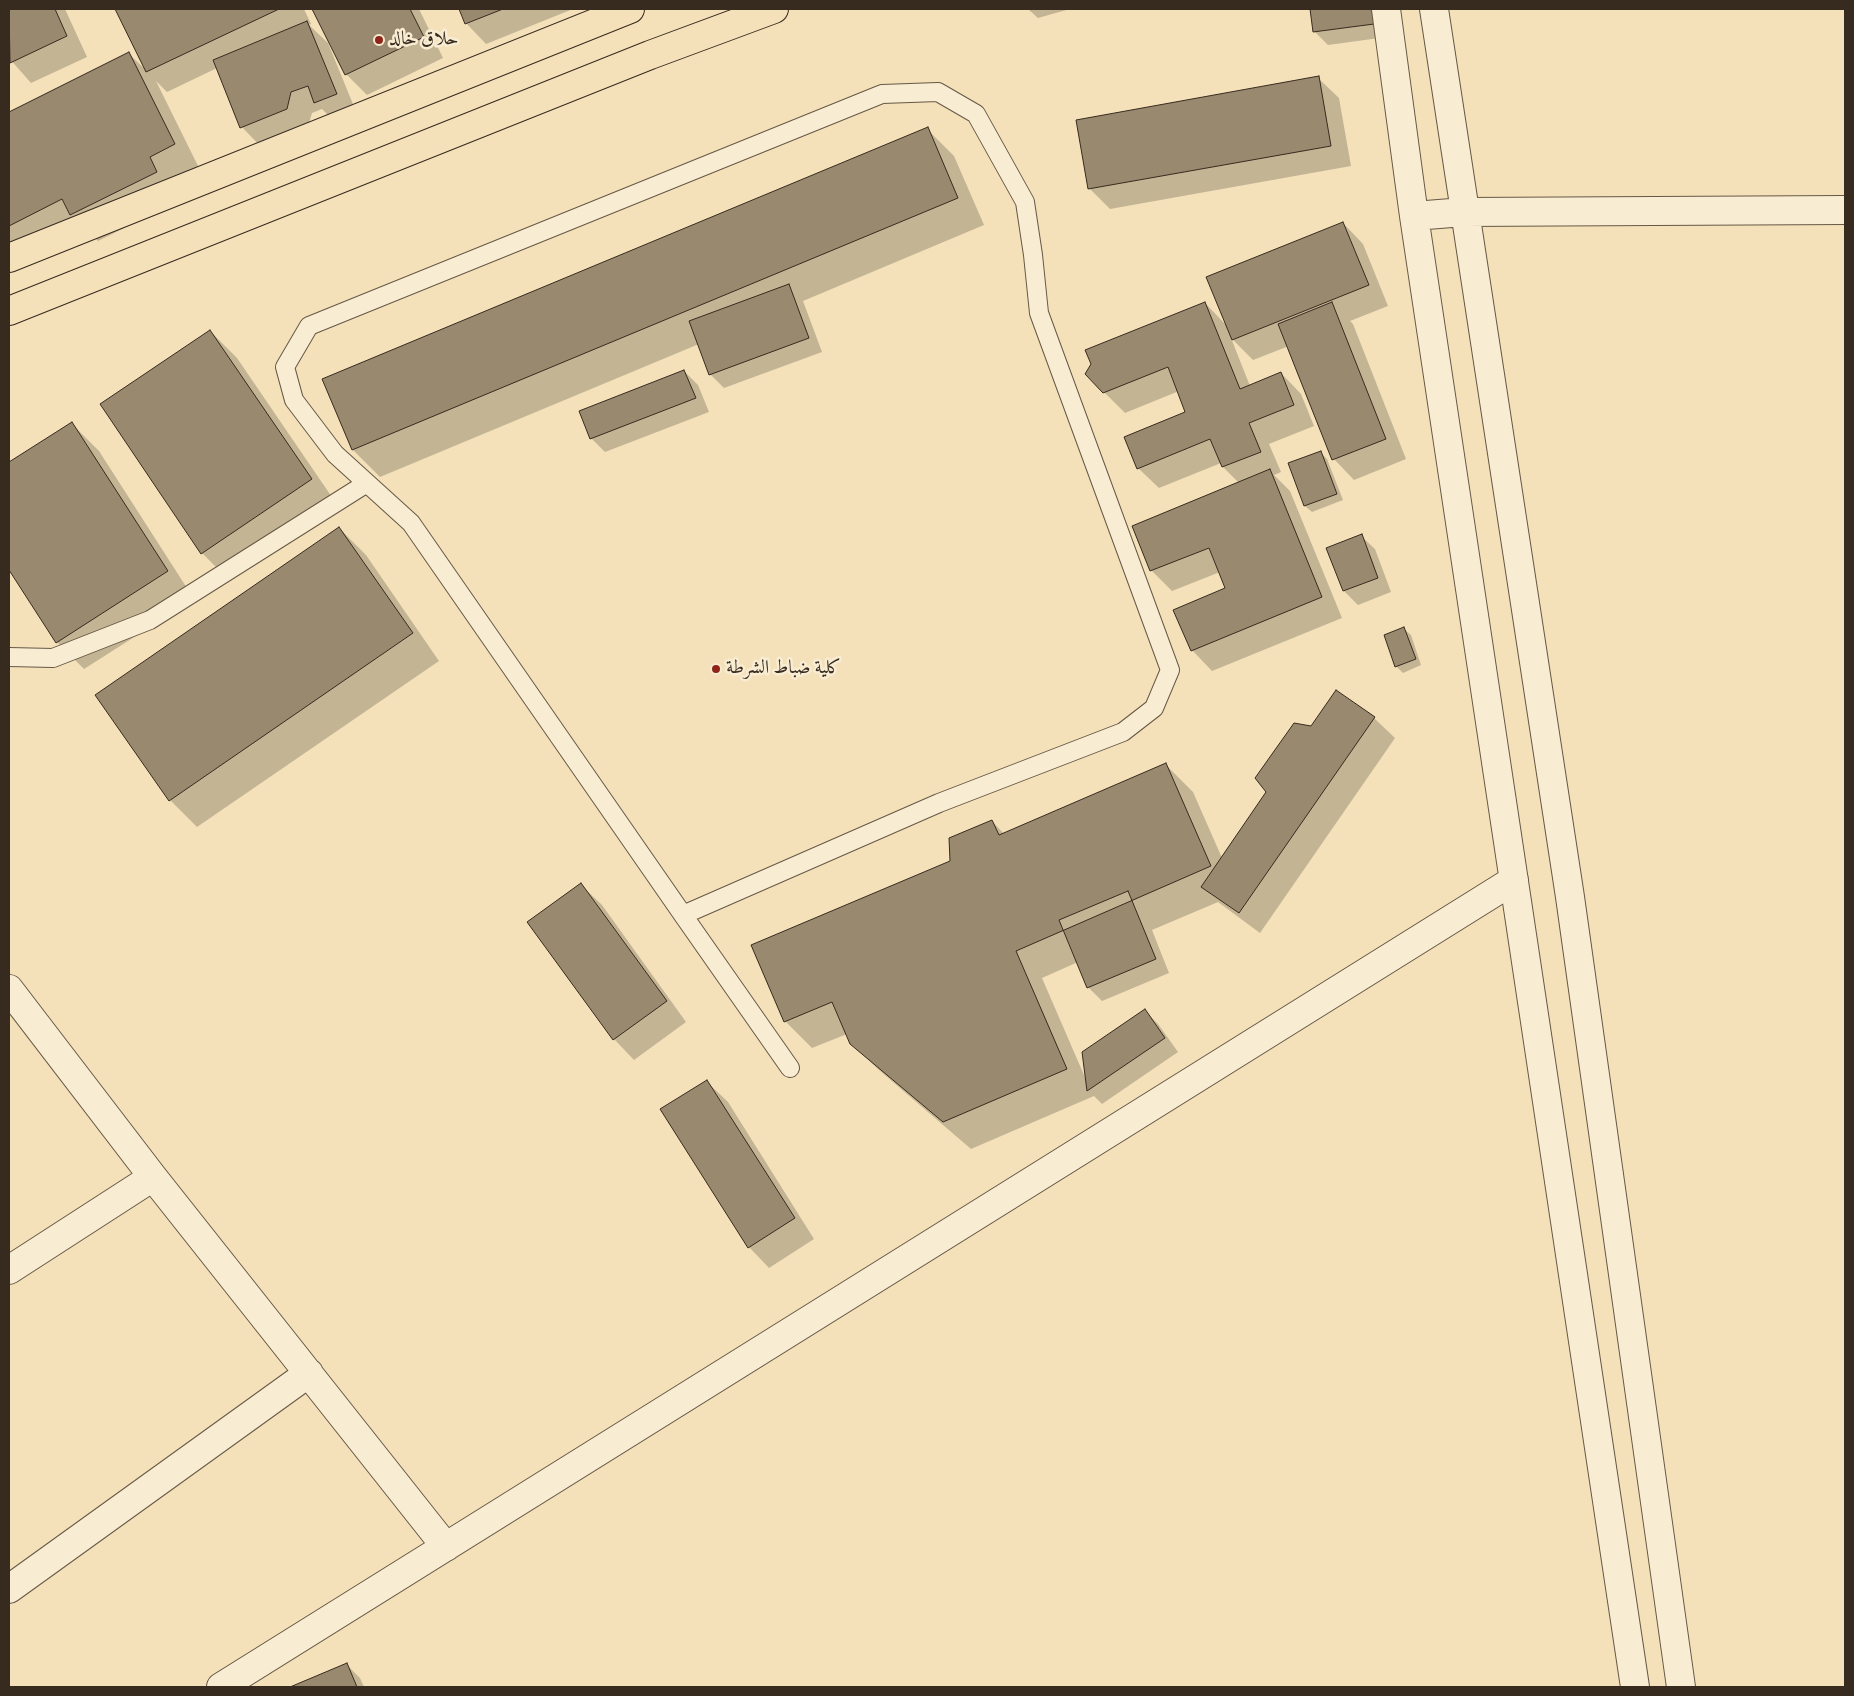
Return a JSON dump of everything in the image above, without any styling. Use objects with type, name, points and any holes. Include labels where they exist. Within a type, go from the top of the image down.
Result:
[{"type":"main road","points":[[9,258],[630,9]]},
{"type":"main road","points":[[9,311],[650,55],[774,9]]},
{"type":"street","points":[[1386,9],[1414,216],[1635,1687]]},
{"type":"street","points":[[1434,9],[1572,907],[1681,1687]]},
{"type":"street","points":[[1414,216],[1464,212],[1845,210]]},
{"type":"street","points":[[222,1687],[1514,880]]},
{"type":"street","points":[[9,989],[152,1177],[446,1547]]},
{"type":"street","points":[[9,1270],[152,1177]]},
{"type":"street","points":[[9,1589],[309,1373]]},
{"type":"lane","points":[[683,915],[940,803],[1123,732],[1154,708],[1170,670],[1039,313],[1034,255],[1025,202],[976,114],[938,92],[882,94],[310,326],[285,367],[294,400],[335,454],[411,523],[683,915],[790,1068]]},
{"type":"lane","points":[[9,657],[52,658],[150,620],[367,483]]},
{"type":"building","points":[[9,9],[55,9],[67,36],[10,63]]},
{"type":"building","points":[[115,9],[279,9],[146,72]]},
{"type":"building","points":[[312,9],[410,9],[424,37],[345,75]]},
{"type":"building","points":[[459,9],[503,9],[465,24]]},
{"type":"building","points":[[1310,9],[1372,9],[1374,24],[1313,32]]},
{"type":"building","points":[[307,21],[337,94],[314,103],[308,86],[291,92],[287,109],[240,128],[213,60]]},
{"type":"building","points":[[129,52],[175,144],[150,157],[157,172],[70,215],[62,199],[9,226],[9,112]]},
{"type":"building","points":[[1319,76],[1331,146],[1088,189],[1076,120]]},
{"type":"building","points":[[928,127],[958,198],[352,450],[322,379]]},
{"type":"building","points":[[1343,222],[1369,285],[1232,340],[1206,277]]},
{"type":"building","points":[[789,284],[809,338],[709,375],[689,321]]},
{"type":"building","points":[[1205,302],[1240,389],[1281,372],[1294,405],[1249,423],[1261,452],[1222,467],[1210,439],[1137,469],[1124,437],[1185,412],[1168,367],[1103,393],[1085,374],[1091,364],[1085,350]]},
{"type":"building","points":[[1332,302],[1386,439],[1332,460],[1278,324]]},
{"type":"building","points":[[210,330],[312,479],[201,554],[100,404]]},
{"type":"building","points":[[684,370],[696,398],[590,439],[579,411]]},
{"type":"building","points":[[72,422],[168,571],[56,643],[9,570],[9,462]]},
{"type":"building","points":[[1321,451],[1337,494],[1304,506],[1288,463]]},
{"type":"building","points":[[1270,469],[1322,597],[1191,651],[1173,610],[1225,588],[1209,548],[1150,571],[1132,526]]},
{"type":"building","points":[[339,527],[413,633],[169,801],[95,695]]},
{"type":"building","points":[[1362,534],[1378,578],[1343,591],[1326,548]]},
{"type":"building","points":[[1404,627],[1416,659],[1395,667],[1384,635]]},
{"type":"building","points":[[1336,690],[1375,717],[1239,913],[1201,887],[1266,792],[1255,778],[1294,723],[1311,726]]},
{"type":"building","points":[[1166,763],[1211,866],[1016,951],[1067,1069],[943,1122],[850,1044],[832,1002],[784,1022],[751,945],[950,861],[949,838],[992,820],[999,835]]},
{"type":"building","points":[[581,883],[667,1001],[613,1040],[527,922]]},
{"type":"building","points":[[1128,891],[1156,959],[1087,988],[1059,920]]},
{"type":"building","points":[[1145,1009],[1165,1038],[1087,1091],[1082,1052]]},
{"type":"building","points":[[707,1080],[795,1218],[748,1248],[660,1109]]},
{"type":"building","points":[[347,1663],[357,1687],[290,1687]]},
{"type":"place","name":"حلاق خالد","points":[[379,40]]},
{"type":"place","name":"كلية ضباط الشرطة","points":[[716,669]]}]
